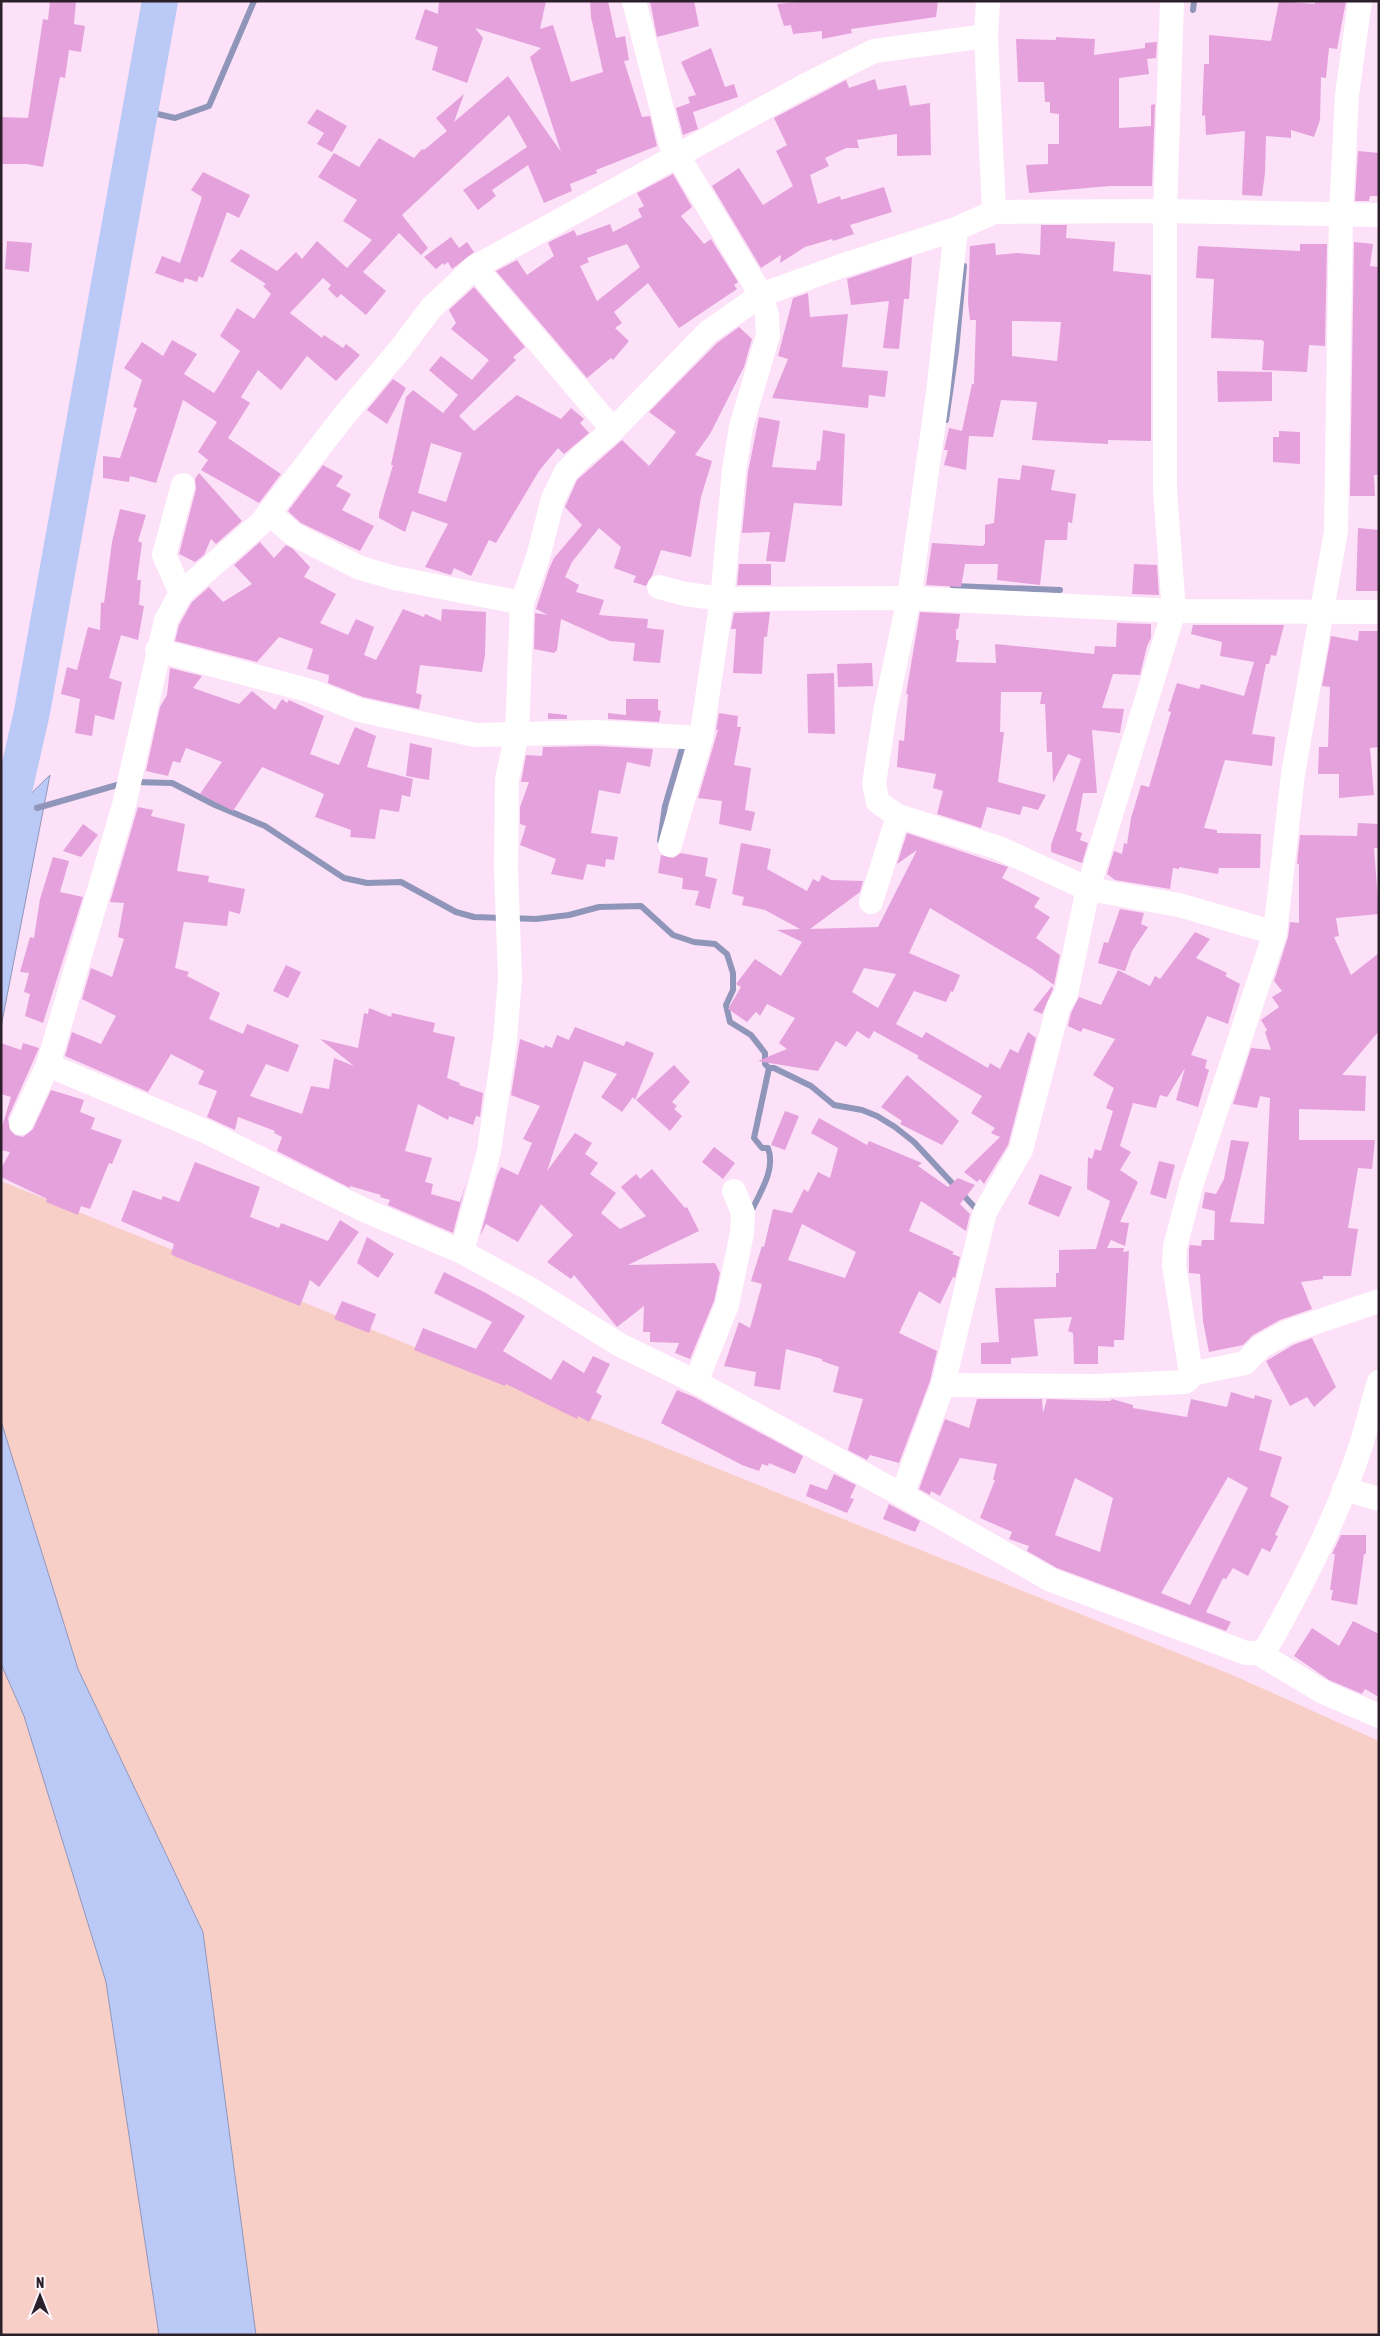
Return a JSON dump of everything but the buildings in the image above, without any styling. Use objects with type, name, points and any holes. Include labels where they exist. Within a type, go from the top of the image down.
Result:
[{"type":"street","points":[[634,1],[660,105],[672,144],[761,295],[768,335],[741,427],[734,470],[722,599],[701,738],[670,845]]},
{"type":"street","points":[[988,1],[986,36],[994,212]]},
{"type":"street","points":[[902,1495],[943,1385],[985,1212],[1021,1150],[1058,1008],[1066,994],[1088,889],[1174,611],[1165,490],[1165,211],[1172,1]]},
{"type":"street","points":[[943,1385],[1098,1386],[1186,1382],[1190,1379],[1191,1374],[1174,1265],[1174,1247],[1191,1186],[1275,933],[1293,774],[1336,530],[1341,214],[1347,95],[1360,1]]},
{"type":"street","points":[[21,1124],[48,1065],[124,805],[157,650],[166,620],[181,593],[261,523],[343,417],[401,348],[432,307],[475,267],[804,86],[874,51],[986,36]]},
{"type":"street","points":[[462,1252],[489,1151],[504,1040],[510,978],[506,868],[507,779],[517,734],[522,603],[538,557],[553,499],[566,472],[612,430],[708,332],[761,295],[841,266],[956,229],[994,212],[1165,211],[1379,215]]},
{"type":"street","points":[[956,229],[939,383],[909,598],[885,712],[874,784],[878,802],[898,816],[999,848],[1088,889],[1178,906],[1275,933]]},
{"type":"street","points":[[475,267],[612,430]]},
{"type":"street","points":[[181,593],[164,555],[183,485]]},
{"type":"street","points":[[269,513],[293,534],[360,568],[395,578],[522,603]]},
{"type":"street","points":[[658,587],[722,599],[909,598],[1174,611],[1379,612]]},
{"type":"street","points":[[157,650],[311,691],[360,710],[475,735],[597,732],[701,738]]},
{"type":"street","points":[[871,902],[898,816]]},
{"type":"street","points":[[48,1065],[207,1132],[362,1209],[462,1252],[530,1289],[620,1345],[696,1382],[902,1495],[1051,1580],[1246,1654],[1258,1653],[1267,1647],[1300,1588],[1360,1449],[1379,1382]]},
{"type":"street","points":[[696,1382],[727,1305],[742,1233],[743,1213],[734,1191]]},
{"type":"street","points":[[1191,1374],[1245,1363],[1260,1347],[1288,1332],[1379,1300]]},
{"type":"street","points":[[1344,1489],[1379,1499]]},
{"type":"street","points":[[1258,1653],[1323,1692],[1379,1716]]},
{"type":"shaded area","points":[[1,1181],[1237,1677],[1379,1741],[1379,2335],[256,2335],[203,1932],[78,1669],[1,1421]]},
{"type":"shaded area","points":[[1,1664],[24,1716],[106,1982],[159,2335],[1,2335]]},
{"type":"water","points":[[50,775],[1,1027],[1,823]]},
{"type":"water","points":[[1,1421],[78,1669],[203,1932],[256,2335],[159,2335],[106,1982],[24,1716],[1,1664]]},
{"type":"waterway","points":[[1,832],[8,817],[32,712],[160,1]]},
{"type":"waterway","points":[[140,110],[175,118],[209,106],[254,1]]},
{"type":"waterway","points":[[1193,10],[1194,1]]},
{"type":"waterway","points":[[946,420],[956,351],[964,266]]},
{"type":"waterway","points":[[953,586],[1060,590]]},
{"type":"waterway","points":[[660,841],[665,806],[683,745]]},
{"type":"waterway","points":[[134,782],[172,783],[215,805],[265,826],[344,878],[367,883],[401,882],[456,912],[474,917],[536,919],[569,915],[599,907],[641,906],[673,935],[694,942],[715,944],[727,954],[733,973],[733,990],[726,1005],[730,1022],[751,1035],[765,1053],[765,1064],[769,1068],[774,1068],[811,1086],[834,1105],[862,1110],[877,1116],[895,1127],[914,1142],[979,1212]]},
{"type":"waterway","points":[[37,808],[124,783]]},
{"type":"waterway","points":[[751,1212],[769,1173],[770,1156],[768,1148],[762,1148],[754,1138],[769,1068]]}]
